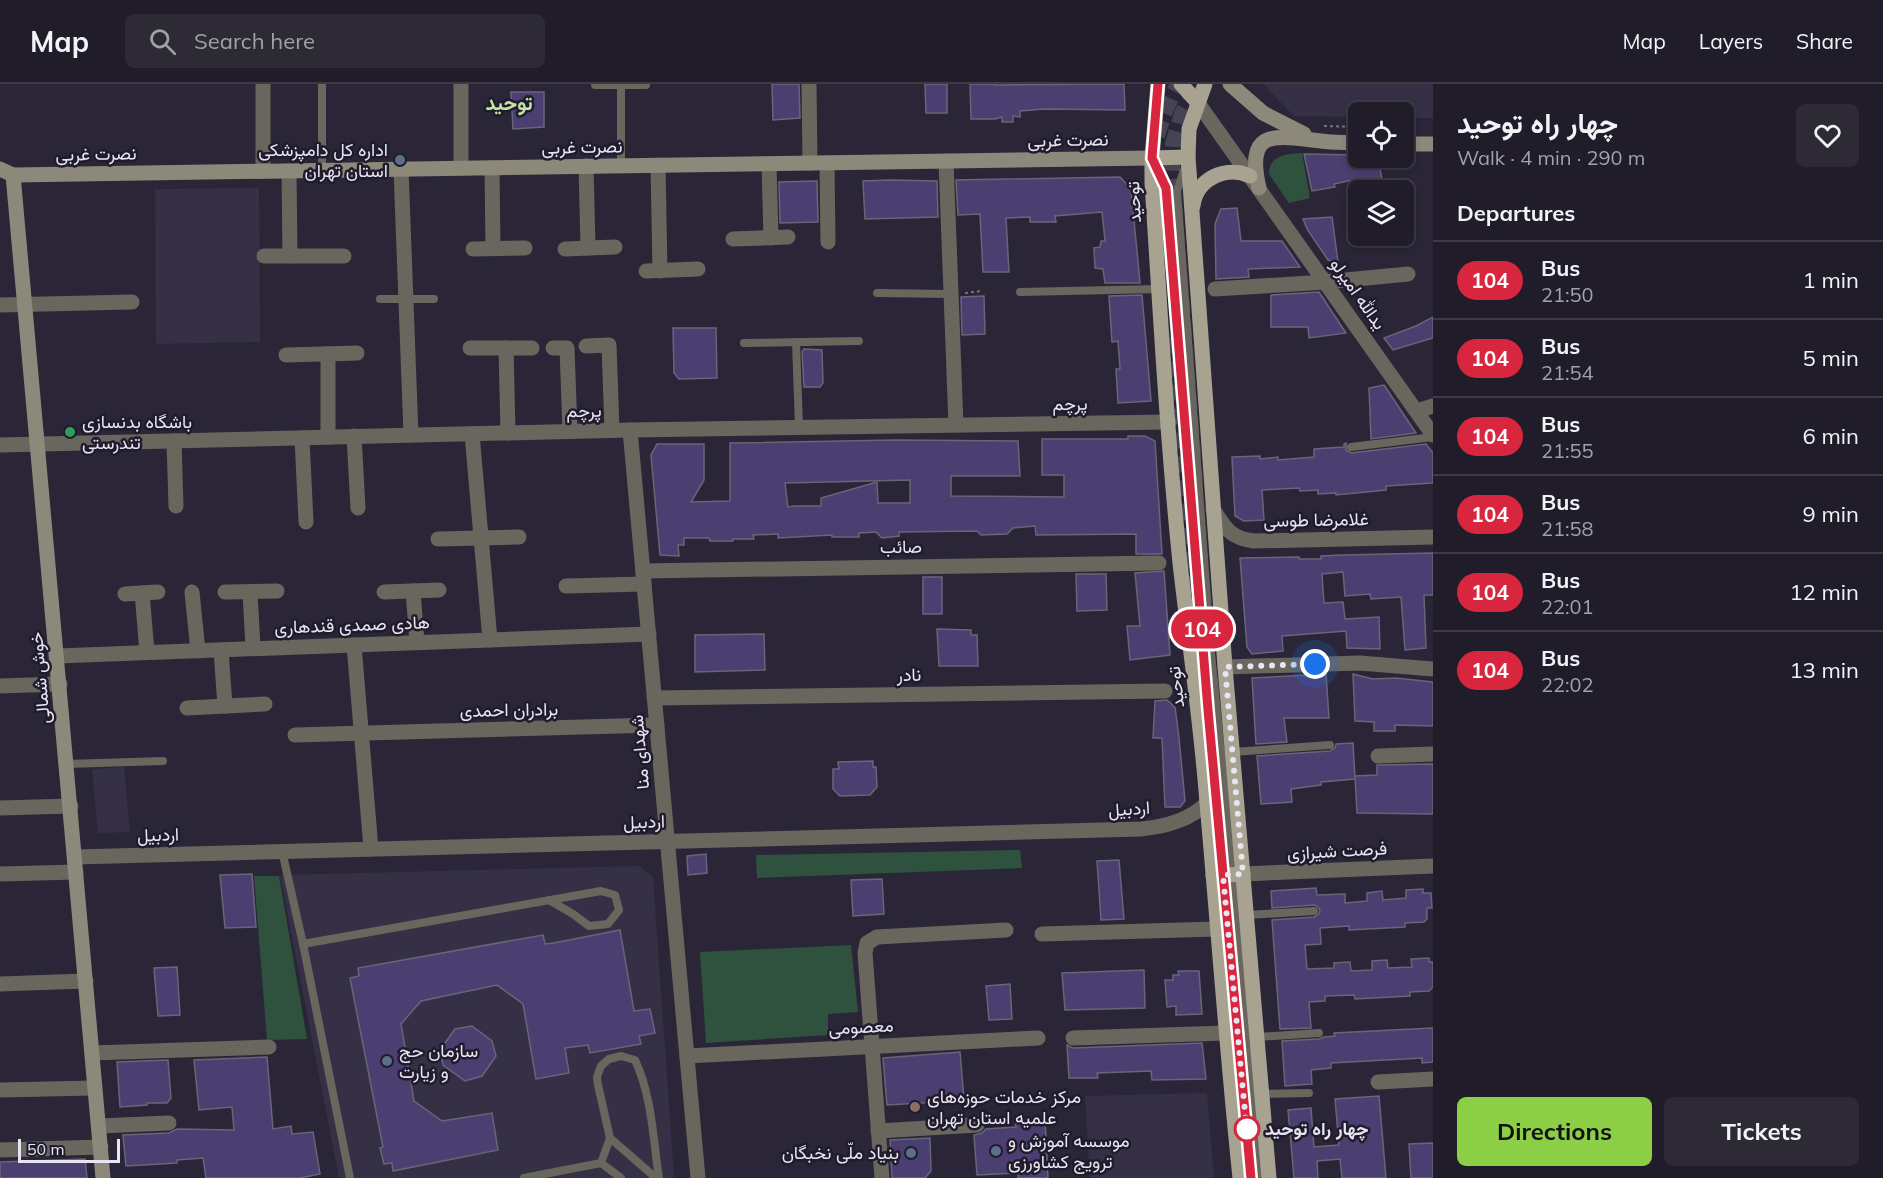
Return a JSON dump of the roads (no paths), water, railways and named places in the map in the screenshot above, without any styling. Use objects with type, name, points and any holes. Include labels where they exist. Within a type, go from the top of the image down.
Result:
[{"type":"main road","name":"توحید","points":[[1158,84],[1152,182],[1180,563],[1197,688],[1208,803],[1228,875],[1246,915],[1269,1178]]},
{"type":"main road","points":[[1181,84],[1198,103]]},
{"type":"main road","name":"توحید","points":[[1204,84],[1189,129],[1188,157],[1233,752],[1228,875],[1216,929],[1240,1178]]},
{"type":"main road","points":[[1230,84],[1272,119],[1324,142]]},
{"type":"main road","points":[[1254,182],[1256,152],[1263,142],[1287,136],[1324,142],[1348,143]]},
{"type":"main road","points":[[1414,144],[1433,144]]},
{"type":"main road","points":[[1152,158],[1188,157]]},
{"type":"main road","name":"نصرت غربی","points":[[7,172],[289,171],[1152,158]]},
{"type":"main road","points":[[1192,212],[1194,197],[1203,185],[1215,176],[1240,171],[1254,182]]},
{"type":"main road","points":[[0,184],[7,172]]},
{"type":"main road","name":"خوش شمالی","points":[[7,172],[25,304],[39,444],[104,1178]]},
{"type":"street","points":[[263,84],[263,171]]},
{"type":"street","points":[[461,84],[461,168]]},
{"type":"street","points":[[809,84],[810,163]]},
{"type":"street","name":"یدالله امیرلو","points":[[1198,103],[1433,436]]},
{"type":"street","points":[[946,161],[956,425]]},
{"type":"street","points":[[827,163],[828,242]]},
{"type":"street","points":[[769,164],[771,238]]},
{"type":"street","points":[[658,165],[653,271],[698,269]]},
{"type":"street","points":[[586,166],[588,248]]},
{"type":"street","points":[[492,168],[493,248]]},
{"type":"street","points":[[401,169],[411,435]]},
{"type":"street","points":[[289,171],[290,256]]},
{"type":"street","points":[[733,239],[788,237]]},
{"type":"street","points":[[565,249],[615,247]]},
{"type":"street","points":[[473,249],[525,248]]},
{"type":"street","points":[[264,256],[344,256]]},
{"type":"street","points":[[1215,289],[1408,274]]},
{"type":"street","points":[[0,304],[132,302]]},
{"type":"street","points":[[586,346],[609,345],[612,430]]},
{"type":"street","points":[[470,348],[532,348]]},
{"type":"street","points":[[506,348],[508,433]]},
{"type":"street","points":[[553,348],[567,348],[570,431]]},
{"type":"street","points":[[286,355],[357,353]]},
{"type":"street","points":[[328,354],[328,437]]},
{"type":"street","points":[[1417,411],[1433,406]]},
{"type":"street","name":"پرچم","points":[[0,445],[612,430],[1169,422]]},
{"type":"street","name":"شهدای منا","points":[[630,430],[698,1178]]},
{"type":"street","points":[[472,434],[490,640]]},
{"type":"street","points":[[354,436],[358,508]]},
{"type":"street","points":[[302,438],[307,522]]},
{"type":"street","points":[[174,441],[176,506]]},
{"type":"street","name":"غلامرضا طوسی","points":[[1213,509],[1225,528],[1232,534],[1254,541],[1433,537]]},
{"type":"street","points":[[438,539],[519,537]]},
{"type":"street","name":"صائب","points":[[567,586],[643,577],[1159,563]]},
{"type":"street","points":[[384,592],[439,590]]},
{"type":"street","points":[[249,591],[253,648]]},
{"type":"street","points":[[225,592],[277,591]]},
{"type":"street","points":[[413,591],[417,642]]},
{"type":"street","points":[[124,594],[158,592]]},
{"type":"street","points":[[192,592],[198,651]]},
{"type":"street","points":[[142,593],[147,652]]},
{"type":"street","name":"هادی صمدی قندهاری","points":[[57,656],[648,633]]},
{"type":"street","points":[[354,645],[371,849]]},
{"type":"street","points":[[221,650],[225,706]]},
{"type":"street","points":[[1225,667],[1360,663],[1433,669]]},
{"type":"street","points":[[0,686],[60,684]]},
{"type":"street","name":"نادر","points":[[654,698],[1165,691]]},
{"type":"street","points":[[187,708],[265,704]]},
{"type":"street","name":"برادران احمدی","points":[[294,735],[657,725]]},
{"type":"street","points":[[1378,756],[1433,754]]},
{"type":"street","name":"اردبیل","points":[[0,874],[76,865],[282,851],[1140,829],[1154,828],[1182,820],[1196,813],[1208,803]]},
{"type":"street","points":[[0,808],[71,807]]},
{"type":"street","name":"فرصت شیرازی","points":[[1228,875],[1433,866]]},
{"type":"street","points":[[1042,934],[1216,929]]},
{"type":"street","points":[[882,1178],[865,953],[867,943],[877,938],[1006,930]]},
{"type":"street","points":[[0,984],[86,981]]},
{"type":"street","points":[[1073,1038],[1226,1033]]},
{"type":"street","name":"معصومی","points":[[687,1056],[1038,1038]]},
{"type":"street","points":[[92,1053],[269,1047]]},
{"type":"street","points":[[1378,1082],[1433,1079]]},
{"type":"street","points":[[0,1090],[96,1088]]},
{"type":"street","points":[[99,1126],[169,1123]]},
{"type":"street","points":[[878,1131],[977,1125]]},
{"type":"street","points":[[0,1150],[101,1146]]},
{"type":"lane","points":[[322,84],[322,170]]},
{"type":"lane","points":[[621,84],[621,166]]},
{"type":"lane","points":[[595,85],[646,85]]},
{"type":"lane","points":[[1188,157],[1177,191],[1251,1178]]},
{"type":"lane","points":[[1152,158],[1166,188],[1207,698],[1228,875],[1259,1178]]},
{"type":"lane","points":[[1020,292],[1160,289]]},
{"type":"lane","points":[[877,294],[951,294]]},
{"type":"lane","points":[[380,299],[435,299]]},
{"type":"lane","points":[[744,343],[859,341]]},
{"type":"lane","points":[[796,342],[799,427]]},
{"type":"lane","points":[[1351,447],[1433,436]]},
{"type":"lane","points":[[1233,752],[1330,745]]},
{"type":"lane","points":[[67,764],[164,761]]},
{"type":"lane","points":[[282,851],[350,1178]]},
{"type":"lane","points":[[303,944],[549,900],[601,891],[615,895],[619,910],[608,924],[589,926],[549,900]]},
{"type":"lane","points":[[1246,915],[1314,911]]},
{"type":"lane","points":[[1257,1037],[1319,1033]]},
{"type":"lane","points":[[601,1163],[610,1138],[597,1077],[601,1066],[609,1059],[621,1056],[635,1060],[643,1077],[657,1178]]},
{"type":"lane","points":[[1262,1094],[1309,1093]]},
{"type":"lane","points":[[610,1138],[657,1178]]},
{"type":"lane","points":[[524,1178],[601,1163],[621,1178]]},
{"type":"tunnel","points":[[1157,136],[1164,113],[1178,84]]},
{"type":"tunnel","points":[[1195,482],[1172,175],[1173,144],[1182,114],[1198,85]]},
{"type":"tunnel","points":[[1169,337],[1193,616]]},
{"type":"tunnel","points":[[1210,678],[1220,802]]},
{"type":"tunnel","points":[[1239,1016],[1249,1085]]},
{"type":"place","name":"اداره کل دامپزشکی استان تهران","points":[[400,160]]},
{"type":"place","name":"باشگاه بدنسازی تندرستی","points":[[70,432]]},
{"type":"place","name":"سازمان حج و زیارت","points":[[387,1061]]},
{"type":"place","name":"مرکز خدمات حوزه‌های علمیه استان تهران","points":[[915,1107]]},
{"type":"place","name":"چهار راه توحید","points":[[1247,1129]]},
{"type":"place","name":"موسسه آموزش و ترویج کشاورزی","points":[[996,1151]]},
{"type":"place","name":"بنیاد ملّی نخبگان","points":[[911,1153]]},
{"type":"district","name":"توحید","points":[[509,103]]}]
